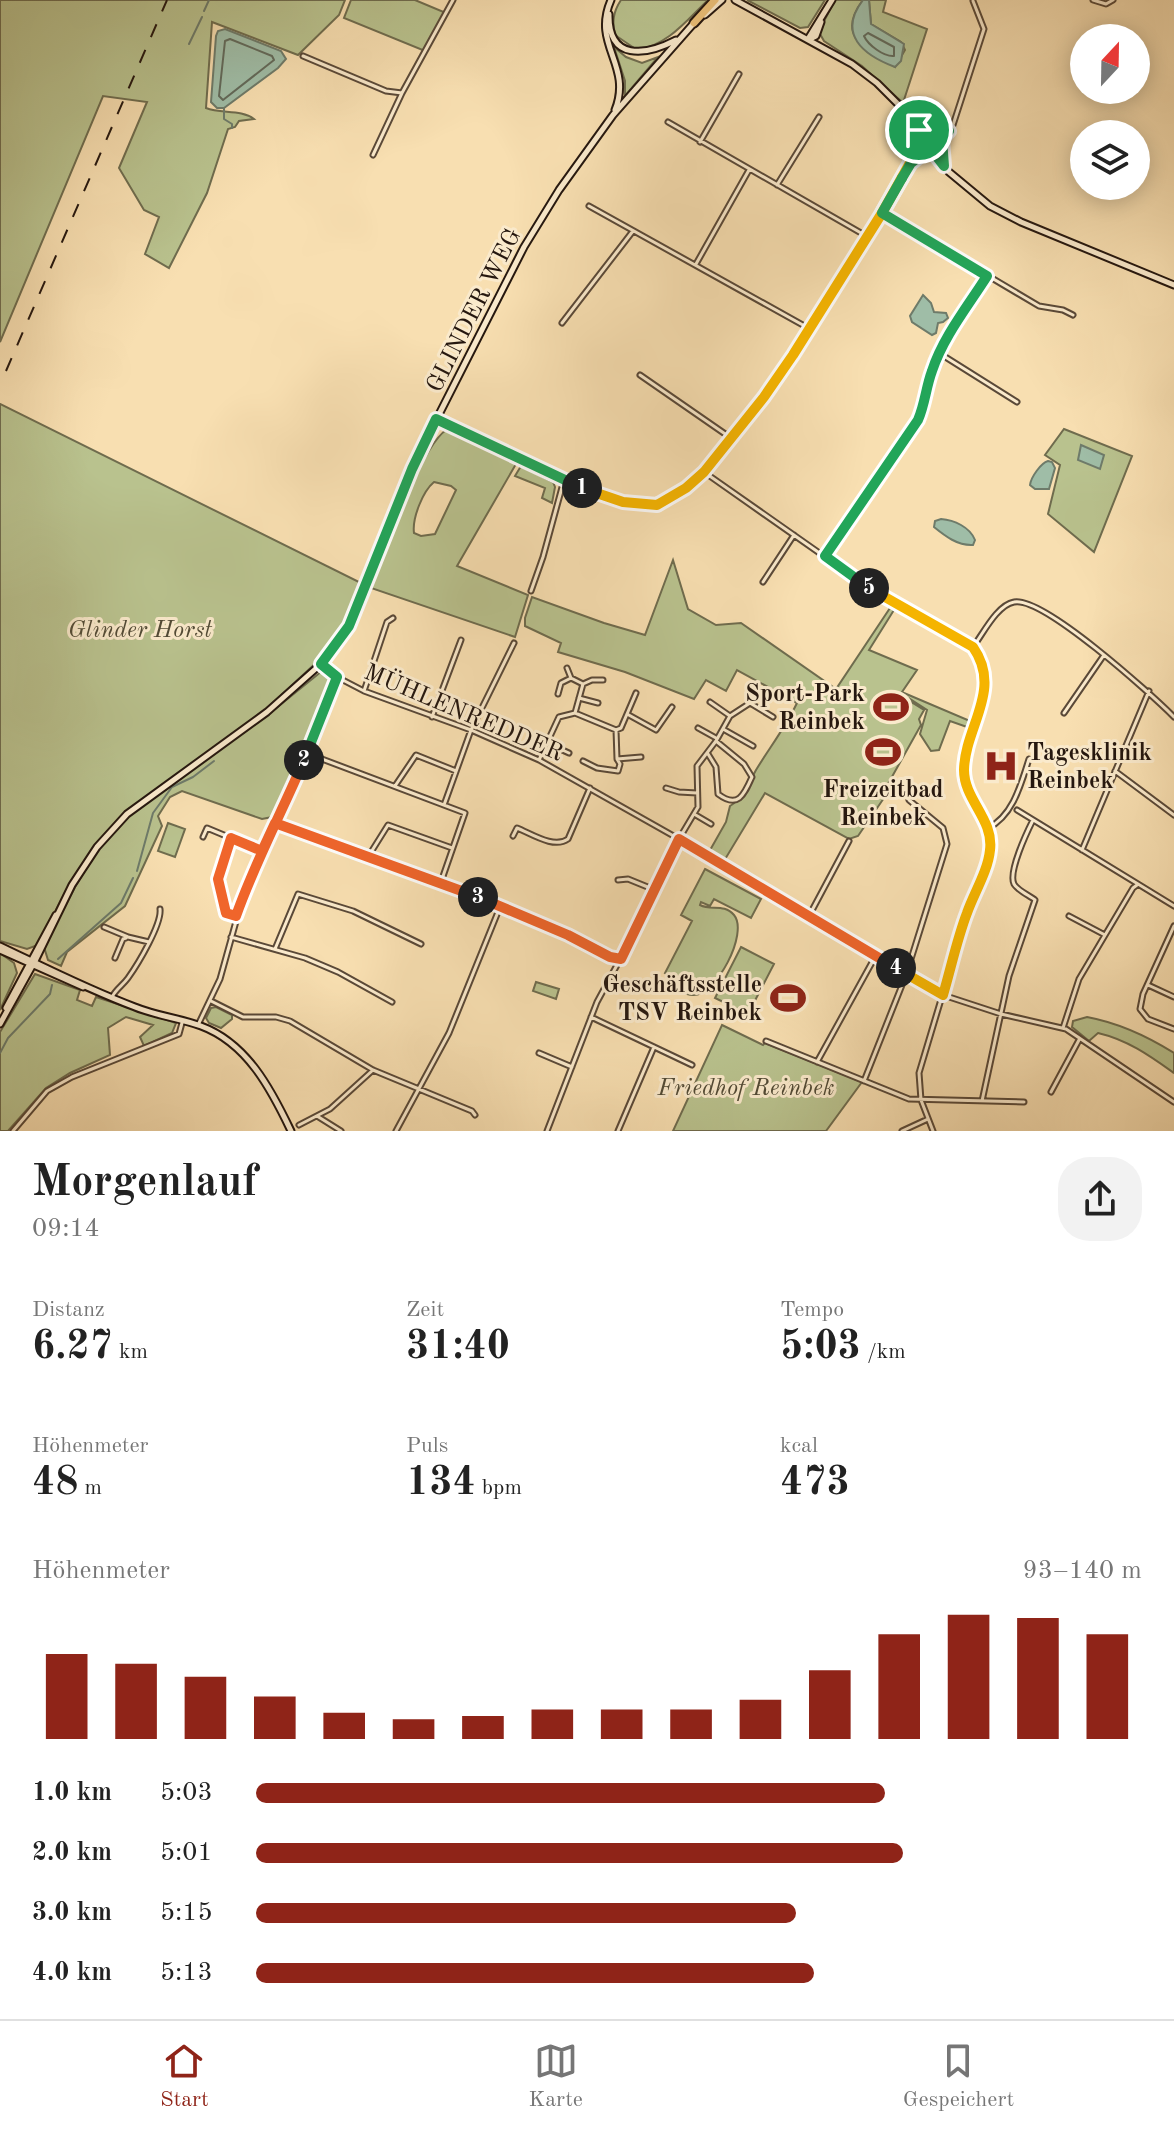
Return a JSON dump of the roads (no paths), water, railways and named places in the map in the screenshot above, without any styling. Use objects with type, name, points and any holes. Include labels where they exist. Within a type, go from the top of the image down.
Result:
[{"type":"highway","points":[[694,23],[715,0]]},
{"type":"main road","points":[[612,0],[610,28],[624,47],[635,52],[650,52],[680,38]]},
{"type":"main road","points":[[612,0],[606,12],[605,29],[622,86],[613,115]]},
{"type":"main road","name":"GLINDER WEG","points":[[1,1022],[64,902],[97,847],[127,814],[267,712],[321,664],[349,626],[412,469],[524,247],[559,190],[613,115],[694,23],[722,0]]},
{"type":"main road","points":[[735,0],[808,39],[877,83],[900,106],[944,166],[990,206],[1021,222],[1174,285]]},
{"type":"main road","points":[[808,39],[832,0]]},
{"type":"main road","points":[[808,39],[815,37],[824,14]]},
{"type":"main road","points":[[818,30],[828,51]]},
{"type":"main road","points":[[915,154],[919,130]]},
{"type":"main road","points":[[942,139],[944,166]]},
{"type":"main road","points":[[0,948],[90,988]]},
{"type":"main road","points":[[19,957],[40,948],[51,970]]},
{"type":"main road","points":[[19,957],[25,975],[43,970]]},
{"type":"main road","points":[[32,963],[143,1010],[198,1025],[224,1038],[251,1062],[272,1093],[291,1131]]},
{"type":"street","points":[[373,155],[402,93],[453,0]]},
{"type":"street","points":[[436,419],[564,479],[623,502],[657,505],[686,488],[704,472],[764,397],[868,237],[915,154],[942,139],[949,131],[983,40],[983,22],[973,0],[966,0]]},
{"type":"street","points":[[1093,0],[1104,4],[1113,0]]},
{"type":"street","points":[[303,56],[386,91],[402,93]]},
{"type":"street","points":[[700,142],[739,74]]},
{"type":"street","points":[[777,185],[819,117]]},
{"type":"street","points":[[668,122],[868,237]]},
{"type":"street","points":[[911,163],[949,131]]},
{"type":"street","points":[[696,265],[749,170]]},
{"type":"street","points":[[589,206],[810,329]]},
{"type":"street","points":[[882,213],[1039,306],[1073,315]]},
{"type":"street","points":[[562,323],[633,231]]},
{"type":"street","points":[[825,556],[918,420],[939,353],[987,276]]},
{"type":"street","points":[[939,353],[1017,402]]},
{"type":"street","points":[[640,375],[731,438]]},
{"type":"street","points":[[704,472],[892,603],[973,647],[984,667],[982,703],[965,760],[964,774],[968,792],[988,828],[991,848],[966,916],[919,1073],[921,1100],[933,1131]]},
{"type":"street","points":[[531,591],[564,479]]},
{"type":"street","points":[[763,582],[794,535]]},
{"type":"street","points":[[973,647],[1003,607],[1024,601],[1104,655],[1149,691],[1174,717]]},
{"type":"street","points":[[364,691],[387,622],[393,618]]},
{"type":"street","points":[[432,717],[461,640]]},
{"type":"street","points":[[444,805],[471,730],[514,643]]},
{"type":"street","points":[[1064,713],[1104,655]]},
{"type":"street","name":"MÜHLENREDDER","points":[[321,664],[337,677],[364,691],[471,730],[539,760],[943,995],[1001,1014],[1063,1028]]},
{"type":"street","points":[[567,668],[571,678],[583,684]]},
{"type":"street","points":[[198,1025],[211,1001],[236,916],[337,677]]},
{"type":"street","points":[[558,694],[561,683],[571,678]]},
{"type":"street","points":[[583,684],[603,680]]},
{"type":"street","points":[[575,713],[583,684]]},
{"type":"street","points":[[1082,851],[1149,691]]},
{"type":"street","points":[[539,760],[559,717],[575,713],[616,730],[621,728],[636,693]]},
{"type":"street","points":[[579,698],[598,703]]},
{"type":"street","points":[[710,702],[730,716]]},
{"type":"street","points":[[547,1131],[591,1017],[679,839],[698,807],[697,766],[708,754],[730,716],[750,703],[773,717]]},
{"type":"street","points":[[627,714],[656,730],[672,707]]},
{"type":"street","points":[[698,728],[744,764],[752,777],[735,801],[728,801],[718,794],[716,767],[708,754]]},
{"type":"street","points":[[723,729],[753,746]]},
{"type":"street","points":[[583,761],[597,768],[618,771],[616,730]]},
{"type":"street","points":[[547,743],[569,753]]},
{"type":"street","points":[[306,753],[465,813],[441,882]]},
{"type":"street","points":[[395,786],[416,755],[457,772]]},
{"type":"street","points":[[617,759],[641,757]]},
{"type":"street","points":[[988,828],[998,822],[1017,797],[1029,759]]},
{"type":"street","points":[[1115,771],[1174,815]]},
{"type":"street","points":[[513,836],[517,828],[556,844],[564,842],[590,788]]},
{"type":"street","points":[[666,788],[698,793]]},
{"type":"street","points":[[864,1081],[906,975],[948,839],[943,828],[909,800]]},
{"type":"street","points":[[1017,810],[1174,906]]},
{"type":"street","points":[[694,814],[711,824]]},
{"type":"street","points":[[982,1101],[1021,936],[1035,900],[1016,886],[1013,879],[1033,820]]},
{"type":"street","points":[[275,823],[441,882],[568,935],[610,957],[621,959]]},
{"type":"street","points":[[368,857],[388,825],[452,848]]},
{"type":"street","points":[[203,837],[207,828],[262,851]]},
{"type":"street","points":[[231,838],[218,882],[223,894],[224,911],[236,916]]},
{"type":"street","points":[[809,916],[849,841]]},
{"type":"street","points":[[618,880],[628,879],[655,890]]},
{"type":"street","points":[[1137,885],[1075,988],[1063,1028],[1174,1102]]},
{"type":"street","points":[[275,949],[298,894],[353,911],[421,944]]},
{"type":"street","points":[[396,1131],[449,1033],[500,907]]},
{"type":"street","points":[[112,997],[149,942],[161,917],[160,909]]},
{"type":"street","points":[[1069,916],[1106,935]]},
{"type":"street","points":[[1174,926],[1141,1003],[1142,1015],[1174,1029]]},
{"type":"street","points":[[104,927],[149,942]]},
{"type":"street","points":[[115,958],[123,939],[128,937]]},
{"type":"street","points":[[231,937],[338,972],[392,1002]]},
{"type":"street","points":[[817,1062],[875,956]]},
{"type":"street","points":[[1148,985],[1174,997]]},
{"type":"street","points":[[211,1001],[240,1016],[276,1017],[290,1021],[373,1070],[472,1111],[475,1115]]},
{"type":"street","points":[[591,1017],[692,1065]]},
{"type":"street","points":[[13,1131],[47,1091],[72,1077],[179,1034],[183,1020]]},
{"type":"street","points":[[1051,1092],[1079,1040]]},
{"type":"street","points":[[766,1041],[907,1098],[1024,1102]]},
{"type":"street","points":[[618,1131],[654,1047]]},
{"type":"street","points":[[539,1053],[572,1067]]},
{"type":"street","points":[[299,1125],[330,1109],[373,1070]]},
{"type":"street","points":[[317,1116],[341,1131]]},
{"type":"street","points":[[902,1131],[928,1119]]},
{"type":"water","points":[[863,0],[869,0],[871,24],[904,44],[901,61],[895,67],[873,56],[857,42],[853,23]]},
{"type":"water","points":[[225,29],[281,51],[286,59],[224,108],[217,108],[211,102],[216,36],[218,31]]},
{"type":"water","points":[[923,295],[934,312],[946,313],[948,318],[938,323],[936,333],[932,335],[912,322],[910,316]]},
{"type":"water","points":[[1081,445],[1104,455],[1100,469],[1078,460]]},
{"type":"water","points":[[1048,461],[1055,468],[1049,489],[1035,489],[1030,485],[1032,478],[1039,467]]},
{"type":"water","points":[[941,519],[965,528],[973,535],[973,545],[957,542],[934,527],[935,521]]},
{"type":"waterway","points":[[204,11],[209,0]]},
{"type":"waterway","points":[[189,44],[202,17]]},
{"type":"waterway","points":[[224,108],[224,119],[232,124],[232,128]]},
{"type":"waterway","points":[[137,871],[153,813],[172,787],[193,777],[214,761]]},
{"type":"waterway","points":[[58,959],[121,903],[133,878]]},
{"type":"waterway","points":[[0,1053],[8,1038],[50,994],[52,985]]},
{"type":"railway","points":[[6,371],[167,0]]},
{"type":"place","name":"Sport-Park Reinbek","points":[[891,707]]},
{"type":"place","name":"Freizeitbad Reinbek","points":[[883,752]]},
{"type":"place","name":"Tagesklinik Reinbek","points":[[1001,766]]},
{"type":"place","name":"Geschäftsstelle TSV Reinbek","points":[[788,998]]},
{"type":"park label","name":"Glinder Horst","points":[[140,629]]},
{"type":"park label","name":"Friedhof Reinbek","points":[[746,1087]]}]
